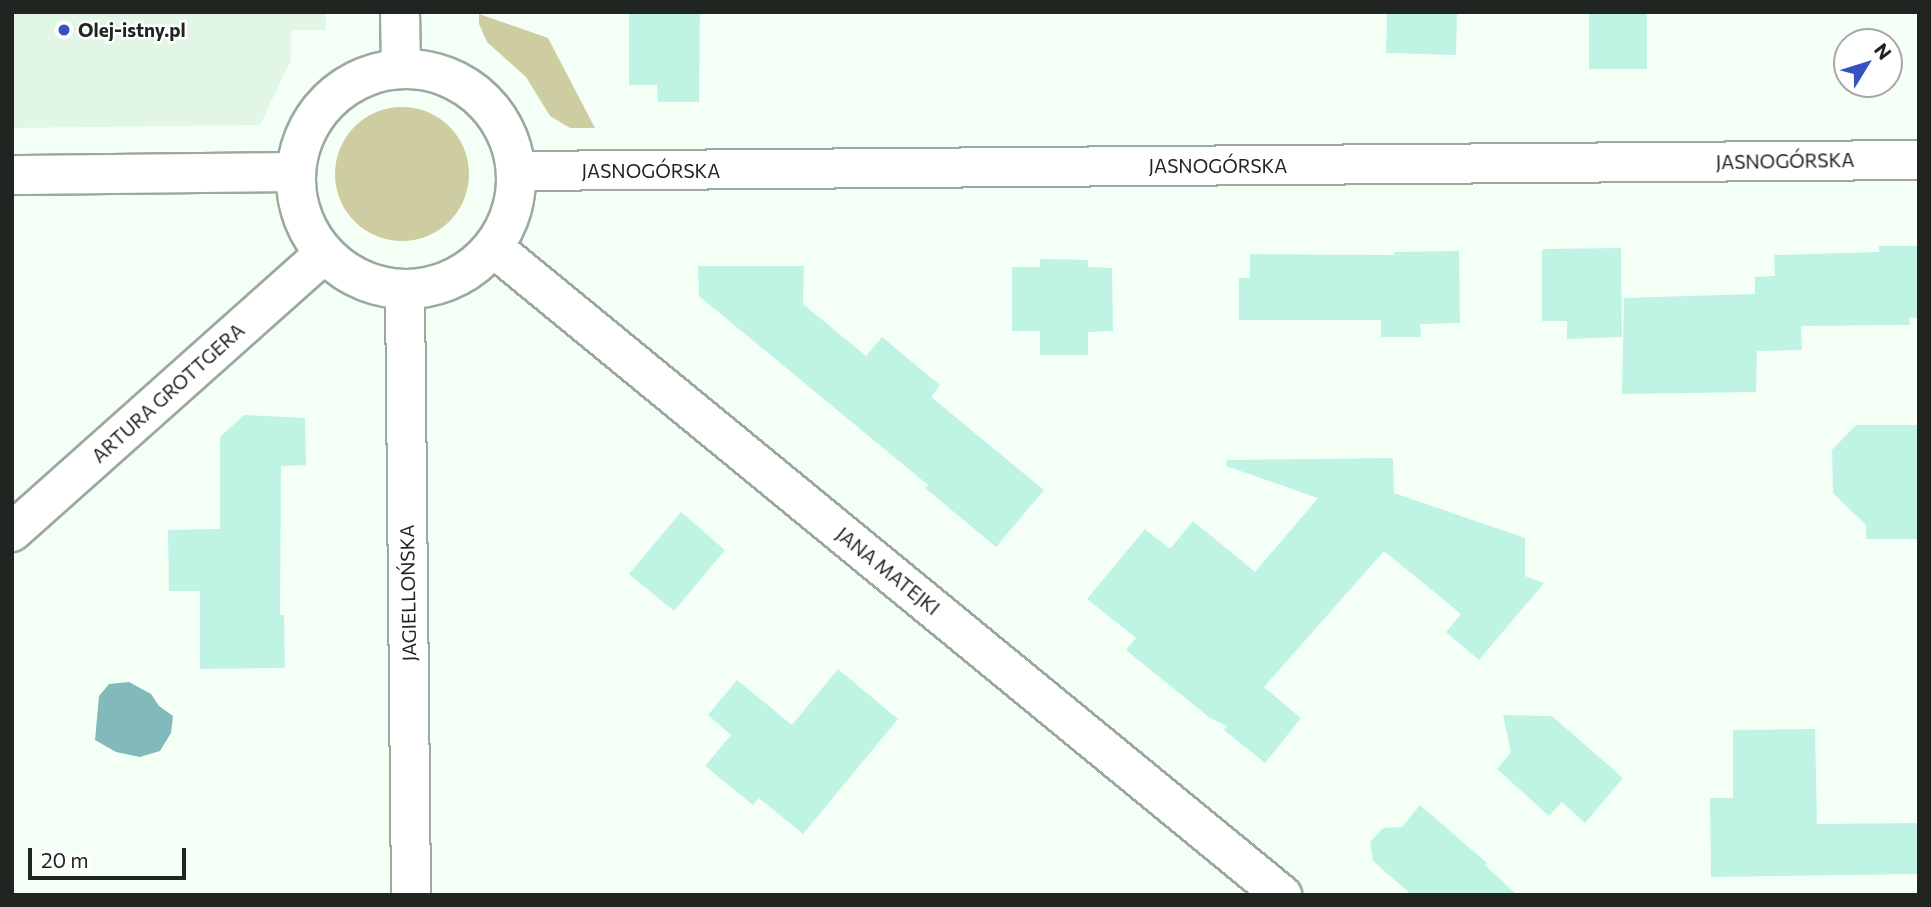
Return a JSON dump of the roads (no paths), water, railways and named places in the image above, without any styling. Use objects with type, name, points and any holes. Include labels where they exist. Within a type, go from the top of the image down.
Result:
[{"type":"street","points":[[400,12],[401,69]]},
{"type":"street","points":[[401,69],[434,72],[477,96],[498,119],[510,142],[517,171],[509,222],[494,248],[453,281],[405,291],[359,280],[343,272],[324,254],[303,221],[294,193],[302,143],[313,119],[342,89],[369,75],[401,69]]},
{"type":"street","name":"JASNOGÓRSKA","points":[[517,171],[1919,160]]},
{"type":"street","points":[[12,175],[296,172]]},
{"type":"street","name":"JANA MATEJKI","points":[[494,248],[1282,895]]},
{"type":"street","name":"ARTURA GROTTGERA","points":[[12,532],[324,254]]},
{"type":"street","name":"JAGIELLOŃSKA","points":[[405,291],[411,895]]},
{"type":"water","points":[[129,682],[151,694],[159,706],[173,716],[171,733],[160,751],[140,757],[116,752],[95,740],[99,696],[109,684]]},
{"type":"place","name":"Olej-istny.pl","points":[[64,30]]}]
